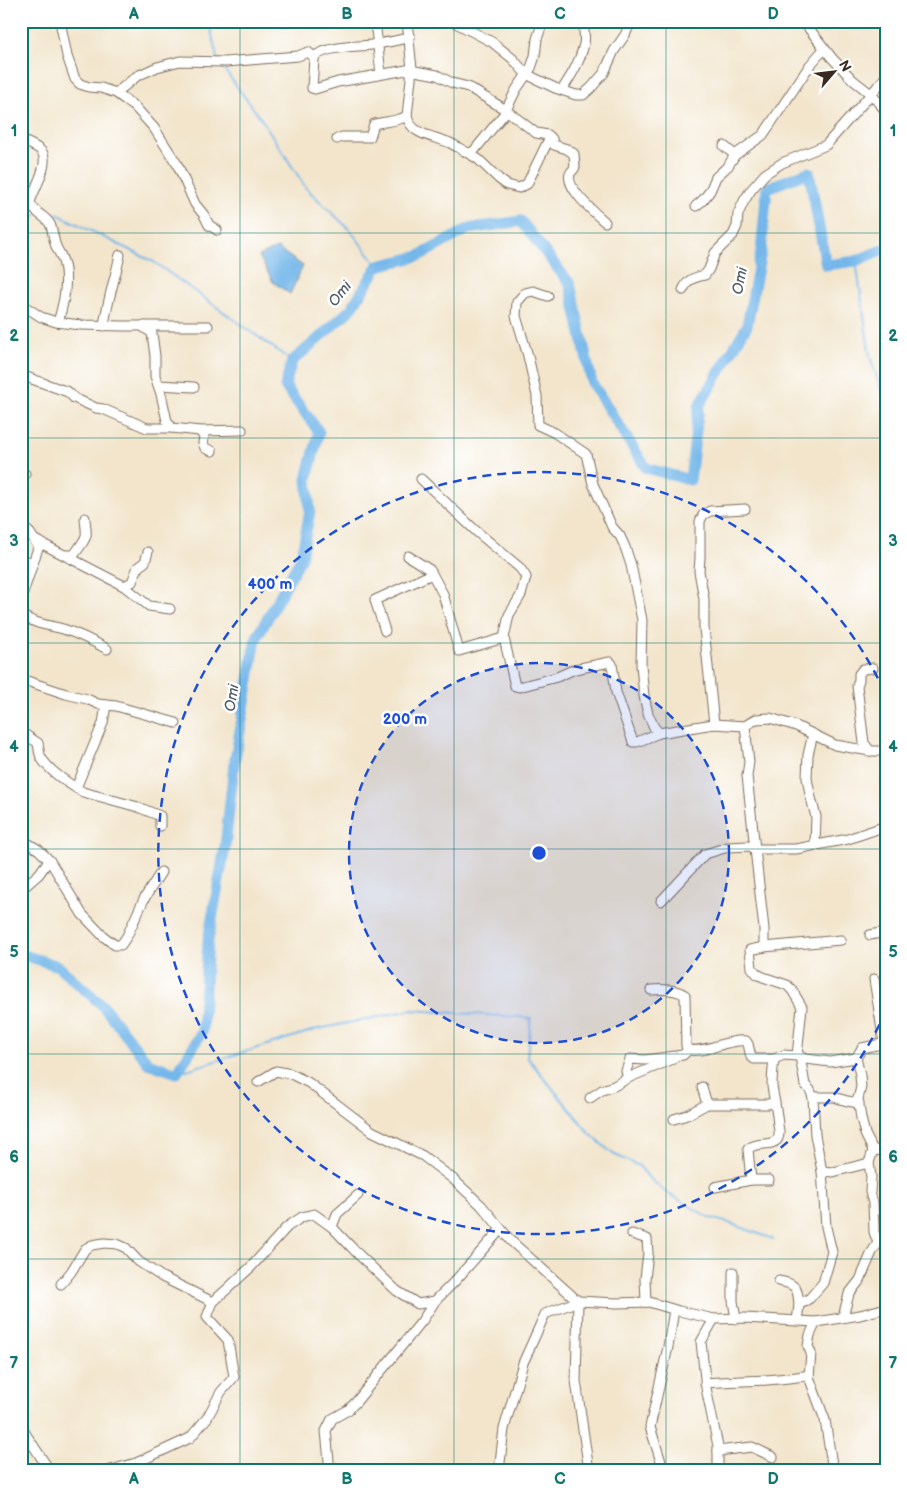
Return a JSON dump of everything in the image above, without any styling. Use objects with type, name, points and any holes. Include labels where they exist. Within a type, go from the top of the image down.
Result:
[{"type":"street","points":[[60,21],[67,56],[75,78],[80,84],[116,93],[135,107],[154,128],[177,164],[195,204],[209,225],[217,230]]},
{"type":"street","points":[[375,21],[381,74]]},
{"type":"street","points":[[407,21],[412,69],[407,116],[408,122],[413,128],[424,135],[450,143],[468,153],[507,185],[519,188],[527,184],[550,137]]},
{"type":"street","points":[[452,21],[492,42],[513,59],[526,74],[576,95],[583,95],[592,88],[604,73],[631,21]]},
{"type":"street","points":[[468,153],[473,152],[506,110],[531,68],[537,39],[544,21]]},
{"type":"street","points":[[562,90],[580,60],[585,42],[583,26],[585,21]]},
{"type":"street","points":[[803,21],[832,58],[853,80],[871,94],[886,111]]},
{"type":"street","points":[[410,38],[319,52],[314,57],[312,88],[315,89],[332,83],[412,69],[438,75],[452,84],[468,87],[506,110],[536,133],[548,135],[554,145],[567,149],[574,154],[575,167],[570,174],[570,180],[588,208],[605,222]]},
{"type":"street","points":[[696,206],[710,191],[716,177],[728,166],[735,155],[763,135],[810,65],[824,49]]},
{"type":"street","points":[[116,93],[137,76],[157,67],[180,61],[226,62],[298,56],[308,52],[314,57]]},
{"type":"street","points":[[683,290],[687,282],[704,275],[709,269],[716,253],[733,235],[737,226],[738,214],[751,190],[765,174],[782,163],[826,145],[886,77]]},
{"type":"street","points":[[338,139],[370,136],[374,124],[386,121],[398,122],[407,116]]},
{"type":"street","points":[[21,140],[40,149],[43,153],[43,171],[30,202],[31,207],[51,225],[55,244],[63,260],[65,291],[58,322]]},
{"type":"street","points":[[724,146],[735,155]]},
{"type":"street","points":[[104,326],[120,255]]},
{"type":"street","points":[[548,296],[533,291],[525,293],[517,302],[516,316],[537,396],[538,425],[555,433],[586,454],[593,484],[612,527],[620,536],[625,547],[631,565],[642,620],[641,665],[644,696],[648,714],[659,733]]},
{"type":"street","points":[[21,304],[41,317],[58,322],[81,325],[208,326]]},
{"type":"street","points":[[142,326],[152,332],[155,376],[167,421],[172,428]]},
{"type":"street","points":[[21,374],[68,392],[74,398],[84,403],[147,428],[200,431],[242,430]]},
{"type":"street","points":[[158,385],[194,387]]},
{"type":"street","points":[[200,431],[204,437],[205,448],[212,451]]},
{"type":"street","points":[[421,479],[476,531],[520,568],[526,578],[521,595],[509,615],[504,638],[515,686],[518,688],[557,676],[575,668],[610,662],[612,664],[616,692],[630,738],[633,742],[659,733],[714,724],[745,726],[756,720],[770,718],[796,726],[835,745],[870,751],[886,751]]},
{"type":"street","points":[[714,724],[704,628],[704,599],[698,571],[700,521],[703,514],[710,511],[745,509]]},
{"type":"street","points":[[64,555],[74,555],[86,535],[86,518]]},
{"type":"street","points":[[21,525],[39,544],[124,586],[149,606],[170,609]]},
{"type":"street","points":[[21,599],[39,544]]},
{"type":"street","points":[[124,586],[132,582],[138,567],[146,562],[148,552]]},
{"type":"street","points":[[408,556],[430,570],[443,594],[459,651],[504,638]]},
{"type":"street","points":[[21,559],[32,563]]},
{"type":"street","points":[[385,631],[374,600],[432,574]]},
{"type":"street","points":[[21,615],[43,625],[62,629],[88,639],[107,649]]},
{"type":"street","points":[[870,751],[864,743],[857,686],[859,674],[863,669],[872,668]]},
{"type":"street","points":[[21,679],[66,694],[87,698],[98,704],[142,713],[176,723]]},
{"type":"street","points":[[76,788],[104,723],[106,705]]},
{"type":"street","points":[[745,726],[749,762],[747,776],[764,929],[764,947]]},
{"type":"street","points":[[21,732],[38,743],[41,758],[54,772],[76,788],[83,792],[138,807],[160,816],[160,826]]},
{"type":"street","points":[[813,734],[808,755],[807,778],[816,817],[815,845]]},
{"type":"street","points":[[661,901],[705,854],[728,847],[748,846],[755,849],[796,849],[848,839],[886,826]]},
{"type":"street","points":[[21,839],[39,850],[49,860],[82,914],[103,936],[115,945],[122,945],[144,899],[161,872]]},
{"type":"street","points":[[24,887],[39,874],[49,860]]},
{"type":"street","points":[[870,935],[886,932]]},
{"type":"street","points":[[799,1305],[810,1298],[823,1283],[832,1252],[826,1227],[822,1171],[814,1135],[813,1097],[810,1090],[804,1086],[798,1056],[802,1007],[787,985],[763,977],[752,968],[750,950],[841,940]]},
{"type":"street","points":[[843,1317],[848,1294],[860,1280],[878,1243],[874,1232],[873,1203],[870,1192],[869,1163],[873,1150],[865,1134],[859,1103],[861,1087],[856,1058],[862,1048],[885,1043],[874,979]]},
{"type":"street","points":[[651,990],[666,990],[685,995],[685,1052]]},
{"type":"street","points":[[628,1078],[626,1071],[630,1059],[645,1060],[702,1050],[730,1041],[746,1041],[751,1057],[754,1059],[774,1059],[784,1055],[830,1062],[856,1058]]},
{"type":"street","points":[[590,1098],[602,1090],[685,1052]]},
{"type":"street","points":[[751,1180],[748,1149],[754,1145],[772,1142],[779,1137],[772,1086],[774,1059]]},
{"type":"street","points":[[258,1082],[276,1071],[291,1074],[309,1083],[372,1131],[424,1156],[453,1178],[481,1205],[511,1241],[578,1301],[576,1381],[589,1471]]},
{"type":"street","points":[[702,1087],[707,1104]]},
{"type":"street","points":[[813,1097],[834,1097],[859,1103]]},
{"type":"street","points":[[674,1119],[687,1115],[707,1104],[768,1104],[775,1102]]},
{"type":"street","points":[[873,1150],[886,1151]]},
{"type":"street","points":[[822,1171],[833,1172],[869,1163]]},
{"type":"street","points":[[715,1187],[751,1180],[769,1180]]},
{"type":"street","points":[[332,1227],[337,1214],[358,1195]]},
{"type":"street","points":[[107,1471],[136,1463],[190,1438],[206,1418],[221,1392],[234,1377],[228,1340],[207,1317],[213,1302],[251,1267],[287,1227],[302,1217],[314,1214],[332,1227],[356,1253],[397,1291],[418,1304],[435,1302]]},
{"type":"street","points":[[330,1471],[326,1431],[332,1419],[348,1410],[356,1402],[422,1321],[435,1302],[501,1228]]},
{"type":"street","points":[[632,1234],[648,1239],[645,1279],[646,1302]]},
{"type":"street","points":[[61,1284],[86,1249],[92,1245],[104,1243],[117,1244],[126,1248],[138,1261],[162,1277],[213,1302]]},
{"type":"street","points":[[733,1272],[733,1301],[736,1319]]},
{"type":"street","points":[[779,1281],[791,1283],[796,1287],[799,1305],[797,1321]]},
{"type":"street","points":[[499,1471],[504,1429],[523,1363],[545,1314],[578,1301],[646,1302],[714,1319],[816,1322],[860,1315],[886,1308]]},
{"type":"street","points":[[664,1471],[650,1427],[668,1347],[674,1310]]},
{"type":"street","points":[[714,1319],[701,1342],[718,1451],[718,1471]]},
{"type":"street","points":[[816,1322],[810,1335],[808,1346],[811,1353],[809,1375],[825,1420],[833,1471]]},
{"type":"street","points":[[706,1383],[789,1380],[809,1375]]},
{"type":"street","points":[[21,1427],[50,1471]]},
{"type":"street","points":[[718,1451],[752,1447],[772,1457]]},
{"type":"water","points":[[277,248],[303,266],[290,294],[273,282],[259,256]]},
{"type":"waterway","points":[[209,21],[217,58]]},
{"type":"waterway","points":[[220,64],[262,120],[306,188],[350,230],[378,266]]},
{"type":"waterway","name":"Omi","points":[[21,954],[58,966],[103,1006],[148,1063],[177,1073],[202,1032],[208,941],[225,847],[234,765],[256,639],[301,558],[310,511],[307,479],[319,432],[285,386],[292,361],[351,309],[378,266],[419,256],[468,229],[521,221],[570,284],[592,383],[646,468],[690,480],[699,406],[747,326],[761,252],[767,188],[809,172],[826,265],[856,261],[886,248]]},
{"type":"waterway","points":[[46,215],[57,214],[154,262],[292,361]]},
{"type":"waterway","points":[[21,217],[36,216]]},
{"type":"waterway","points":[[856,261],[870,357],[886,404]]},
{"type":"waterway","points":[[177,1073],[318,1029],[412,1010],[531,1018],[527,1057],[590,1134],[613,1154],[639,1166],[649,1178],[667,1193],[710,1218],[773,1239]]}]
